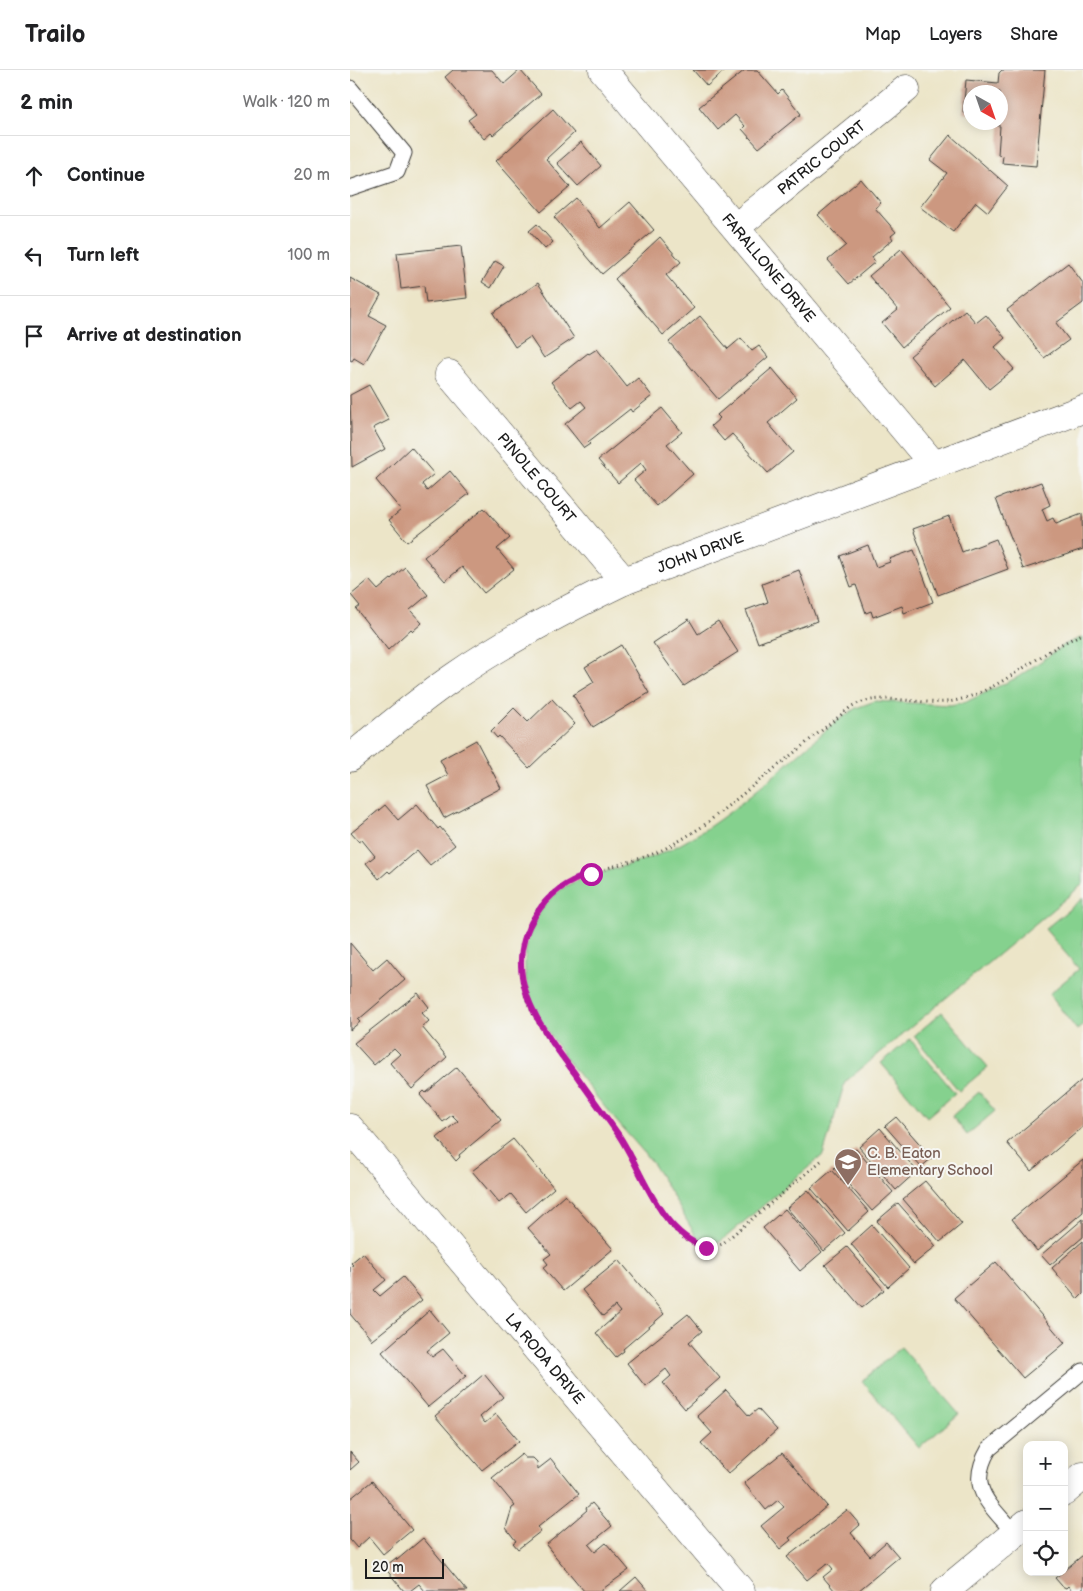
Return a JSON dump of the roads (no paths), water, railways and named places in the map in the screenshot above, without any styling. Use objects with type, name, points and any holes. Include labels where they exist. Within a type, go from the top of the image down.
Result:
[{"type":"street","name":"FARALLONE DRIVE","points":[[603,70],[934,464]]},
{"type":"street","name":"PATRIC COURT","points":[[736,228],[906,89]]},
{"type":"street","name":"PINOLE COURT","points":[[449,374],[624,581]]},
{"type":"street","name":"JOHN DRIVE","points":[[350,758],[406,712],[455,676],[555,616],[624,581],[1083,408]]},
{"type":"street","name":"LA RODA DRIVE","points":[[350,1128],[741,1591]]},
{"type":"street","points":[[1068,1489],[1083,1476]]},
{"type":"street","points":[[945,1591],[1020,1528]]},
{"type":"lane","points":[[350,88],[404,153],[397,172],[350,188]]},
{"type":"lane","points":[[1020,1528],[983,1496],[978,1480],[981,1463],[989,1449],[1083,1370]]},
{"type":"place","name":"C. B. Eaton Elementary School","points":[[848,1186]]}]
